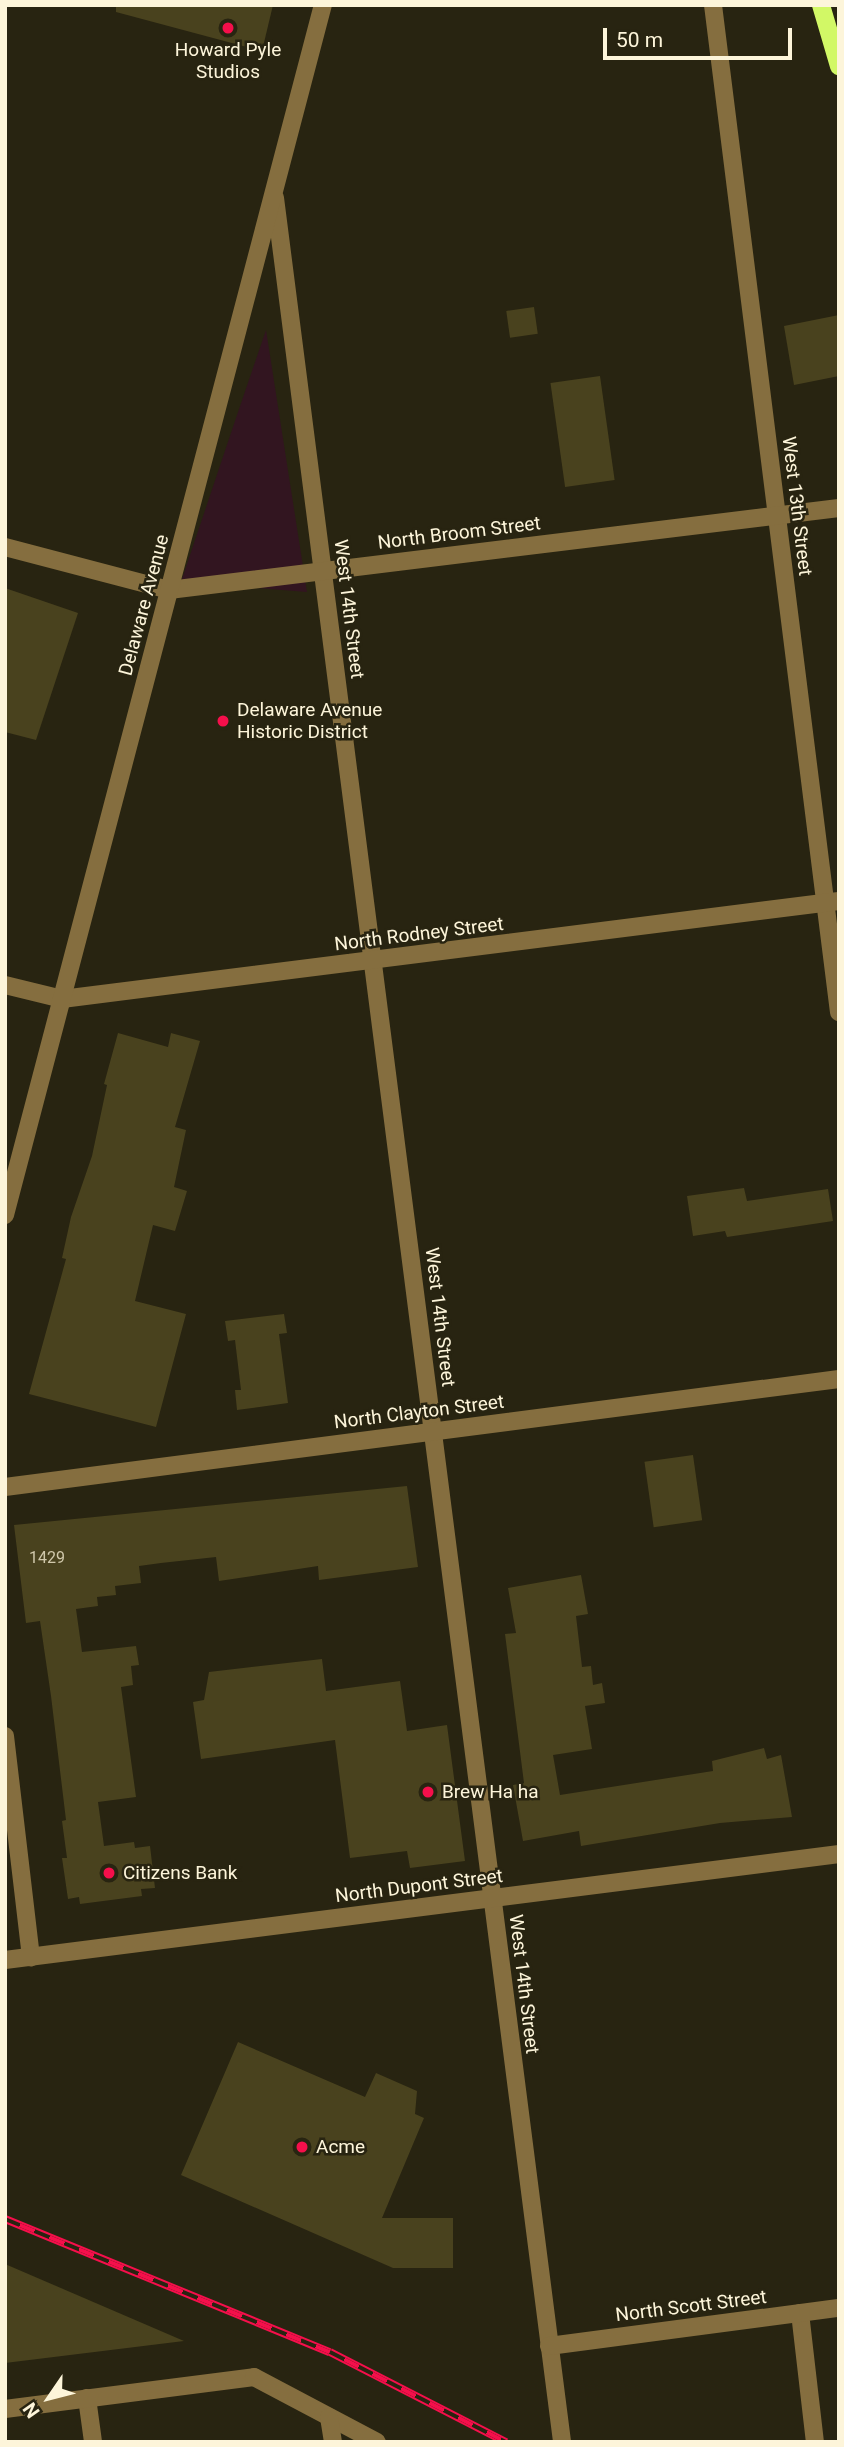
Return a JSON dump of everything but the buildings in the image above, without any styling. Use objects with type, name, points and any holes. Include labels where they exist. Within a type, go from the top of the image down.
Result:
[{"type":"main road","points":[[821,5],[839,65]]},
{"type":"street","name":"Delaware Avenue","points":[[5,1215],[275,198],[323,5]]},
{"type":"street","name":"West 13th Street","points":[[713,5],[777,514],[832,902],[839,1012]]},
{"type":"street","name":"West 14th Street","points":[[275,198],[562,2442]]},
{"type":"street","name":"North Broom Street","points":[[5,547],[169,590],[839,508]]},
{"type":"street","name":"North Rodney Street","points":[[5,985],[62,999],[832,902]]},
{"type":"street","name":"North Clayton Street","points":[[5,1487],[839,1379]]},
{"type":"street","points":[[5,1736],[31,1957]]},
{"type":"street","name":"North Dupont Street","points":[[5,1960],[839,1854]]},
{"type":"street","name":"North Scott Street","points":[[549,2346],[839,2308]]},
{"type":"street","points":[[800,2313],[815,2442]]},
{"type":"street","points":[[5,2409],[254,2377],[377,2442]]},
{"type":"street","points":[[87,2398],[93,2442]]},
{"type":"street","points":[[329,2417],[333,2442]]},
{"type":"shaded area","points":[[266,330],[307,592],[181,582],[236,418]]},
{"type":"railway","points":[[5,2219],[330,2352],[506,2442]]},
{"type":"place","name":"Howard Pyle Studios","points":[[228,28]]},
{"type":"place","name":"Delaware Avenue Historic District","points":[[223,721]]},
{"type":"place","name":"Brew Ha ha","points":[[428,1792]]},
{"type":"place","name":"Citizens Bank","points":[[109,1873]]},
{"type":"place","name":"Acme","points":[[302,2147]]}]
